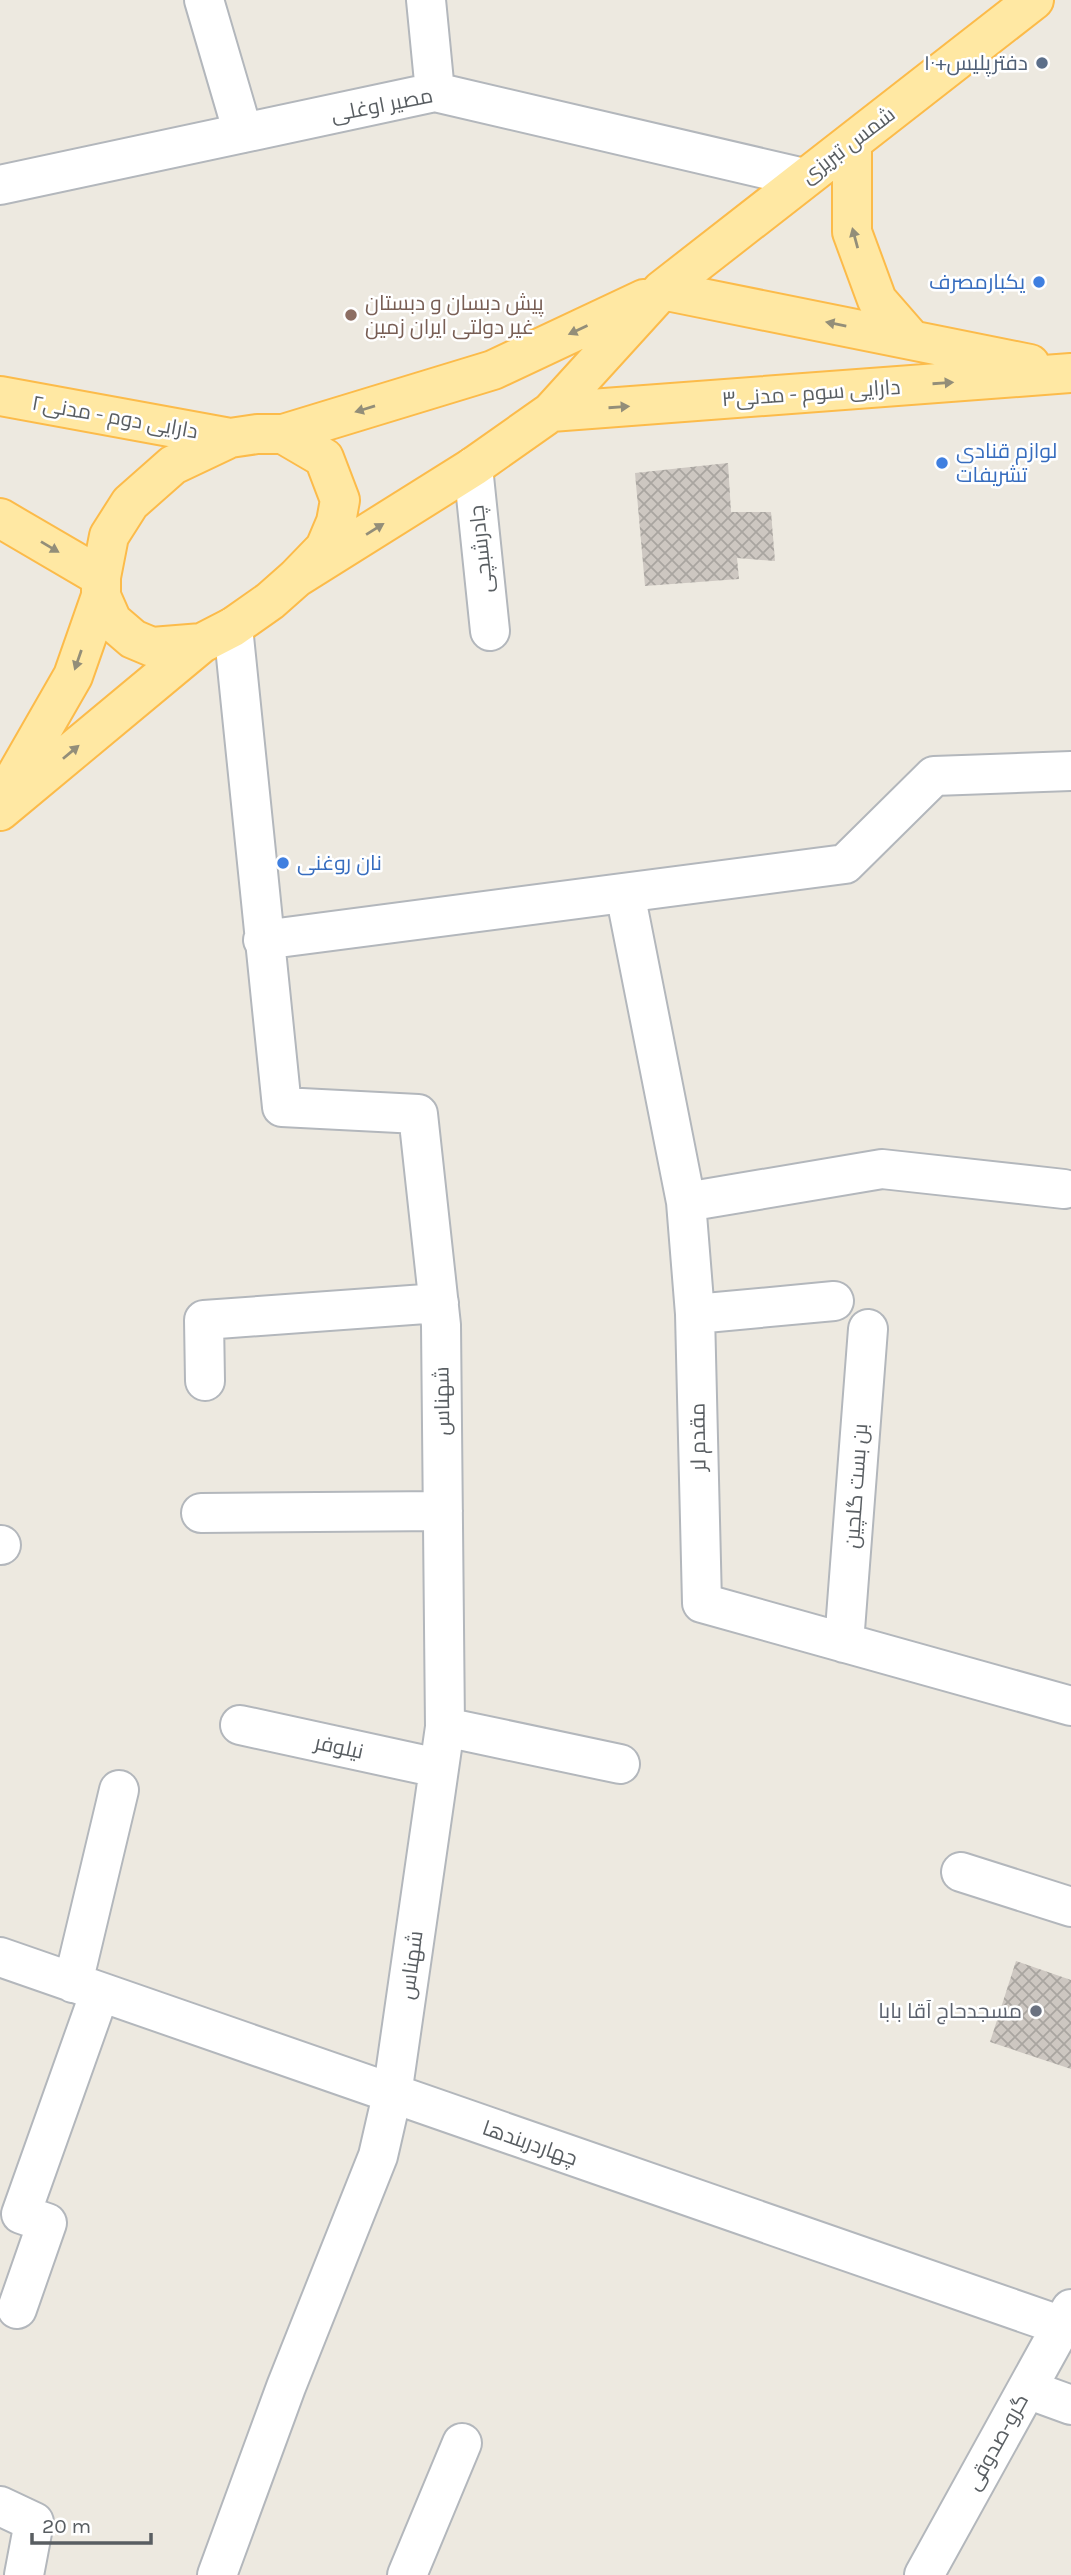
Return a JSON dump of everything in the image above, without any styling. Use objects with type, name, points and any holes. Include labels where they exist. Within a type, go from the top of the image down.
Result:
[{"type":"main road","name":"شمس تبریزی","points":[[662,290],[1034,0]]},
{"type":"main road","points":[[852,143],[852,232],[877,300],[911,338]]},
{"type":"main road","points":[[296,578],[473,467],[551,412],[662,290]]},
{"type":"main road","points":[[0,803],[73,676],[101,587],[109,536],[130,503],[173,465],[230,438],[257,433],[283,434],[493,370],[662,290]]},
{"type":"main road","name":"دارایی سوم - مدنی۳","points":[[662,290],[911,338],[1071,373]]},
{"type":"main road","name":"دارایی سوم - مدنی۳","points":[[551,412],[1071,373]]},
{"type":"main road","name":"دارایی دوم - مدنی۲","points":[[0,396],[230,438]]},
{"type":"main road","points":[[0,811],[218,635],[271,601],[325,548],[336,522],[340,499],[324,458],[283,434]]},
{"type":"main road","points":[[0,518],[101,587],[112,621],[133,639],[152,646],[218,635]]},
{"type":"street","points":[[204,0],[243,134]]},
{"type":"street","points":[[426,0],[435,92]]},
{"type":"street","name":"مصیر اوغلی","points":[[0,185],[435,92],[804,178]]},
{"type":"street","name":"چادرشبچی","points":[[473,467],[490,631]]},
{"type":"street","points":[[218,635],[263,940],[845,864],[934,776],[1071,771]]},
{"type":"street","name":"مقدم لر","points":[[625,893],[687,1202],[695,1314],[702,1603],[1071,1706]]},
{"type":"street","name":"شهناس","points":[[217,2575],[286,2387],[378,2156],[392,2095],[445,1727],[440,1314],[418,1114],[282,1107],[263,940]]},
{"type":"street","points":[[687,1202],[882,1169],[1064,1189]]},
{"type":"street","points":[[695,1314],[834,1301]]},
{"type":"street","points":[[205,1381],[204,1320],[440,1314]]},
{"type":"street","name":"بن بست گلچین","points":[[844,1643],[869,1329]]},
{"type":"street","points":[[201,1513],[443,1510]]},
{"type":"street","name":"نیلوفر","points":[[240,1725],[438,1768]]},
{"type":"street","points":[[445,1727],[620,1764]]},
{"type":"street","points":[[17,2309],[47,2223],[21,2214],[86,1987],[119,1790]]},
{"type":"street","points":[[961,1872],[1071,1907]]},
{"type":"street","name":"چهاردربندها","points":[[0,1957],[392,2095],[1066,2317]]},
{"type":"street","name":"گرو-صدوقی","points":[[924,2575],[1066,2317]]},
{"type":"street","points":[[1027,2389],[1071,2405]]},
{"type":"street","points":[[407,2575],[462,2443]]},
{"type":"street","points":[[0,2506],[34,2522],[24,2575]]},
{"type":"building","points":[[728,463],[731,512],[771,512],[775,561],[737,558],[739,579],[645,586],[635,473]]},
{"type":"building","name":"مسجدحاج آقا بابا","points":[[1016,1961],[1071,1980],[1071,2069],[990,2042]]},
{"type":"place","name":"دفترپلیس+۱۰","points":[[1042,63]]},
{"type":"place","name":"یکبارمصرف","points":[[1039,282]]},
{"type":"place","name":"پیش دبسان و دبستان غیر دولتی ایران زمین","points":[[351,315]]},
{"type":"place","name":"لوازم قنادی تشریفات","points":[[942,463]]},
{"type":"place","name":"نان روغنی","points":[[283,863]]},
{"type":"place","name":"مسجدحاج آقا بابا","points":[[1036,2011]]}]
